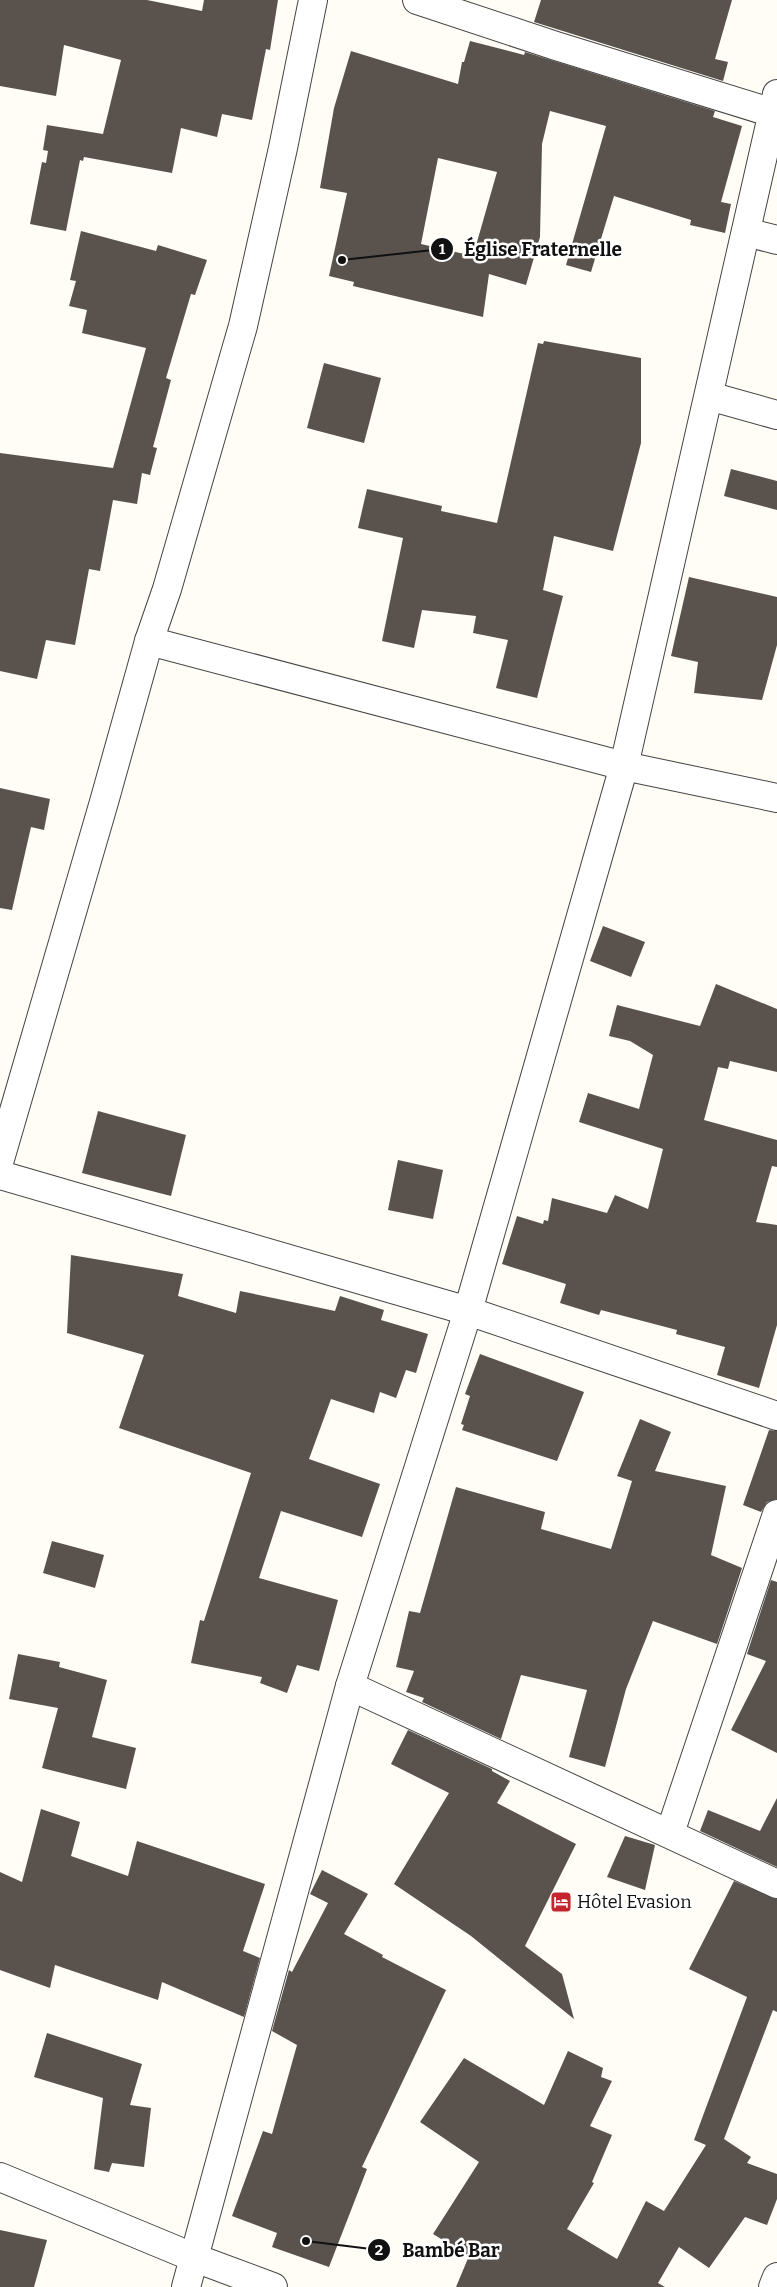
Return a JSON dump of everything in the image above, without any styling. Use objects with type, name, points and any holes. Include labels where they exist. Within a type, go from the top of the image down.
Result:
[{"type":"street","points":[[0,1159],[149,641],[167,589],[243,326],[283,148],[313,0]]},
{"type":"street","points":[[186,2287],[350,1686],[468,1311],[624,766],[775,103],[556,46],[417,0]]},
{"type":"street","points":[[746,232],[777,240]]},
{"type":"street","points":[[708,396],[777,415]]},
{"type":"street","points":[[149,641],[624,766],[777,798]]},
{"type":"street","points":[[0,1175],[468,1311],[777,1416]]},
{"type":"street","points":[[670,1833],[777,1514]]},
{"type":"street","points":[[350,1686],[777,1884]]},
{"type":"street","points":[[0,2177],[195,2258],[273,2287]]},
{"type":"street","points":[[773,2287],[777,2277]]},
{"type":"building","points":[[0,0],[147,0],[202,11],[204,0],[278,0],[270,50],[266,49],[252,120],[222,114],[217,137],[181,128],[172,173],[84,157],[83,161],[80,160],[66,231],[30,224],[42,162],[46,163],[48,151],[43,150],[47,125],[103,134],[121,60],[64,45],[56,96],[0,86]]},
{"type":"building","points":[[541,0],[732,0],[715,59],[728,62],[723,81],[534,22]]},
{"type":"building","points":[[470,41],[524,55],[525,52],[715,111],[713,117],[742,126],[721,202],[731,204],[725,233],[690,225],[691,220],[614,196],[591,272],[566,265],[606,126],[550,111],[542,144],[540,237],[526,285],[489,274],[483,317],[353,286],[354,282],[329,276],[347,193],[320,188],[334,108],[351,51],[458,84],[462,62],[464,62]],"holes":[[[438,158],[497,172],[473,256],[421,244]]]},
{"type":"building","points":[[81,231],[156,251],[158,245],[207,260],[195,295],[191,294],[166,378],[171,380],[153,447],[157,448],[150,475],[142,473],[137,504],[113,500],[100,571],[89,569],[75,645],[46,640],[37,679],[0,671],[0,453],[113,468],[146,348],[82,333],[87,310],[69,306],[76,281],[70,280]]},
{"type":"building","points":[[544,341],[641,358],[641,443],[613,551],[554,536],[543,590],[563,596],[537,698],[496,688],[508,640],[473,633],[476,616],[422,610],[414,648],[382,641],[403,538],[358,528],[367,489],[442,506],[441,511],[497,523],[538,343],[543,344]]},
{"type":"building","points":[[324,363],[381,378],[364,443],[307,428]]},
{"type":"building","points":[[731,469],[777,481],[777,510],[724,496]]},
{"type":"building","points":[[689,577],[777,597],[777,645],[762,700],[694,693],[698,662],[671,656]]},
{"type":"building","points":[[0,788],[50,799],[44,830],[31,827],[12,910],[0,908]]},
{"type":"building","points":[[603,926],[645,942],[631,977],[590,961]]},
{"type":"building","points":[[716,984],[777,1009],[777,1072],[730,1061],[728,1069],[718,1067],[704,1120],[777,1140],[777,1167],[772,1166],[756,1222],[777,1225],[777,1325],[759,1388],[717,1375],[725,1347],[676,1334],[677,1330],[601,1310],[599,1315],[560,1303],[566,1284],[502,1264],[517,1216],[543,1224],[544,1220],[548,1221],[552,1198],[607,1213],[615,1195],[648,1209],[663,1149],[579,1122],[588,1093],[639,1109],[653,1055],[630,1041],[609,1036],[617,1005],[700,1026]]},
{"type":"building","points":[[98,1111],[186,1135],[171,1196],[82,1173]]},
{"type":"building","points":[[398,1160],[443,1170],[433,1219],[388,1210]]},
{"type":"building","points":[[71,1255],[183,1274],[178,1296],[236,1313],[240,1291],[335,1311],[340,1296],[384,1310],[381,1320],[428,1334],[416,1373],[406,1370],[396,1398],[380,1392],[374,1413],[331,1399],[309,1459],[380,1484],[362,1537],[281,1511],[259,1578],[338,1600],[319,1671],[297,1665],[287,1693],[260,1683],[262,1677],[191,1663],[200,1620],[204,1621],[251,1473],[119,1428],[144,1355],[67,1333]]},
{"type":"building","points":[[480,1354],[584,1392],[557,1461],[462,1430],[464,1425],[461,1424],[470,1396],[465,1394]]},
{"type":"building","points":[[640,1419],[671,1432],[655,1471],[726,1486],[711,1555],[742,1568],[717,1644],[653,1621],[626,1689],[605,1767],[569,1757],[587,1690],[521,1675],[501,1739],[422,1702],[424,1698],[406,1692],[414,1671],[396,1667],[409,1611],[420,1613],[456,1487],[545,1512],[541,1529],[611,1549],[632,1481],[617,1476]]},
{"type":"building","points":[[769,1430],[777,1431],[777,1499],[767,1502],[761,1512],[743,1505]]},
{"type":"building","points":[[52,1541],[104,1555],[95,1588],[43,1573]]},
{"type":"building","points":[[771,1580],[777,1582],[777,1753],[731,1730],[766,1661],[747,1654]]},
{"type":"building","points":[[18,1654],[60,1662],[59,1667],[107,1680],[92,1737],[136,1748],[126,1789],[42,1768],[58,1708],[9,1699]]},
{"type":"building","points":[[408,1730],[492,1769],[492,1771],[510,1781],[497,1803],[576,1844],[525,1946],[562,1974],[574,2019],[471,1936],[394,1884],[449,1793],[391,1764]]},
{"type":"building","points":[[777,1798],[777,1867],[700,1831],[708,1810],[760,1831]]},
{"type":"building","points":[[41,1809],[80,1822],[71,1856],[128,1876],[137,1841],[265,1884],[243,1951],[260,1958],[244,2017],[162,1982],[158,2000],[55,1965],[50,1988],[0,1970],[0,1872],[22,1882]]},
{"type":"building","points":[[625,1836],[655,1845],[645,1890],[607,1877]]},
{"type":"building","points":[[322,1870],[368,1894],[344,1934],[383,1955],[382,1957],[446,1990],[362,2167],[367,2169],[329,2267],[272,2247],[277,2233],[232,2216],[263,2131],[272,2134],[297,2045],[272,2031],[289,1970],[292,1972],[328,1903],[310,1894]]},
{"type":"building","points":[[734,1881],[777,1899],[777,2012],[773,2010],[724,2139],[751,2157],[747,2163],[777,2174],[777,2199],[767,2225],[745,2217],[709,2268],[679,2247],[658,2283],[665,2287],[456,2287],[469,2256],[433,2234],[479,2162],[420,2122],[464,2058],[544,2105],[568,2051],[603,2068],[601,2077],[612,2081],[590,2126],[612,2135],[592,2182],[594,2183],[567,2229],[617,2259],[646,2201],[664,2211],[706,2145],[694,2140],[747,1997],[689,1969]]},
{"type":"building","points":[[47,2033],[142,2064],[130,2105],[151,2108],[144,2167],[112,2163],[109,2172],[94,2169],[103,2098],[34,2077]]},
{"type":"building","points":[[0,2230],[47,2240],[34,2287],[0,2287]]},
{"type":"place","name":"Église Fraternelle","points":[[342,260]]},
{"type":"place","name":"Hôtel Evasion","points":[[561,1902]]},
{"type":"place","name":"Bambé Bar","points":[[306,2241]]}]
